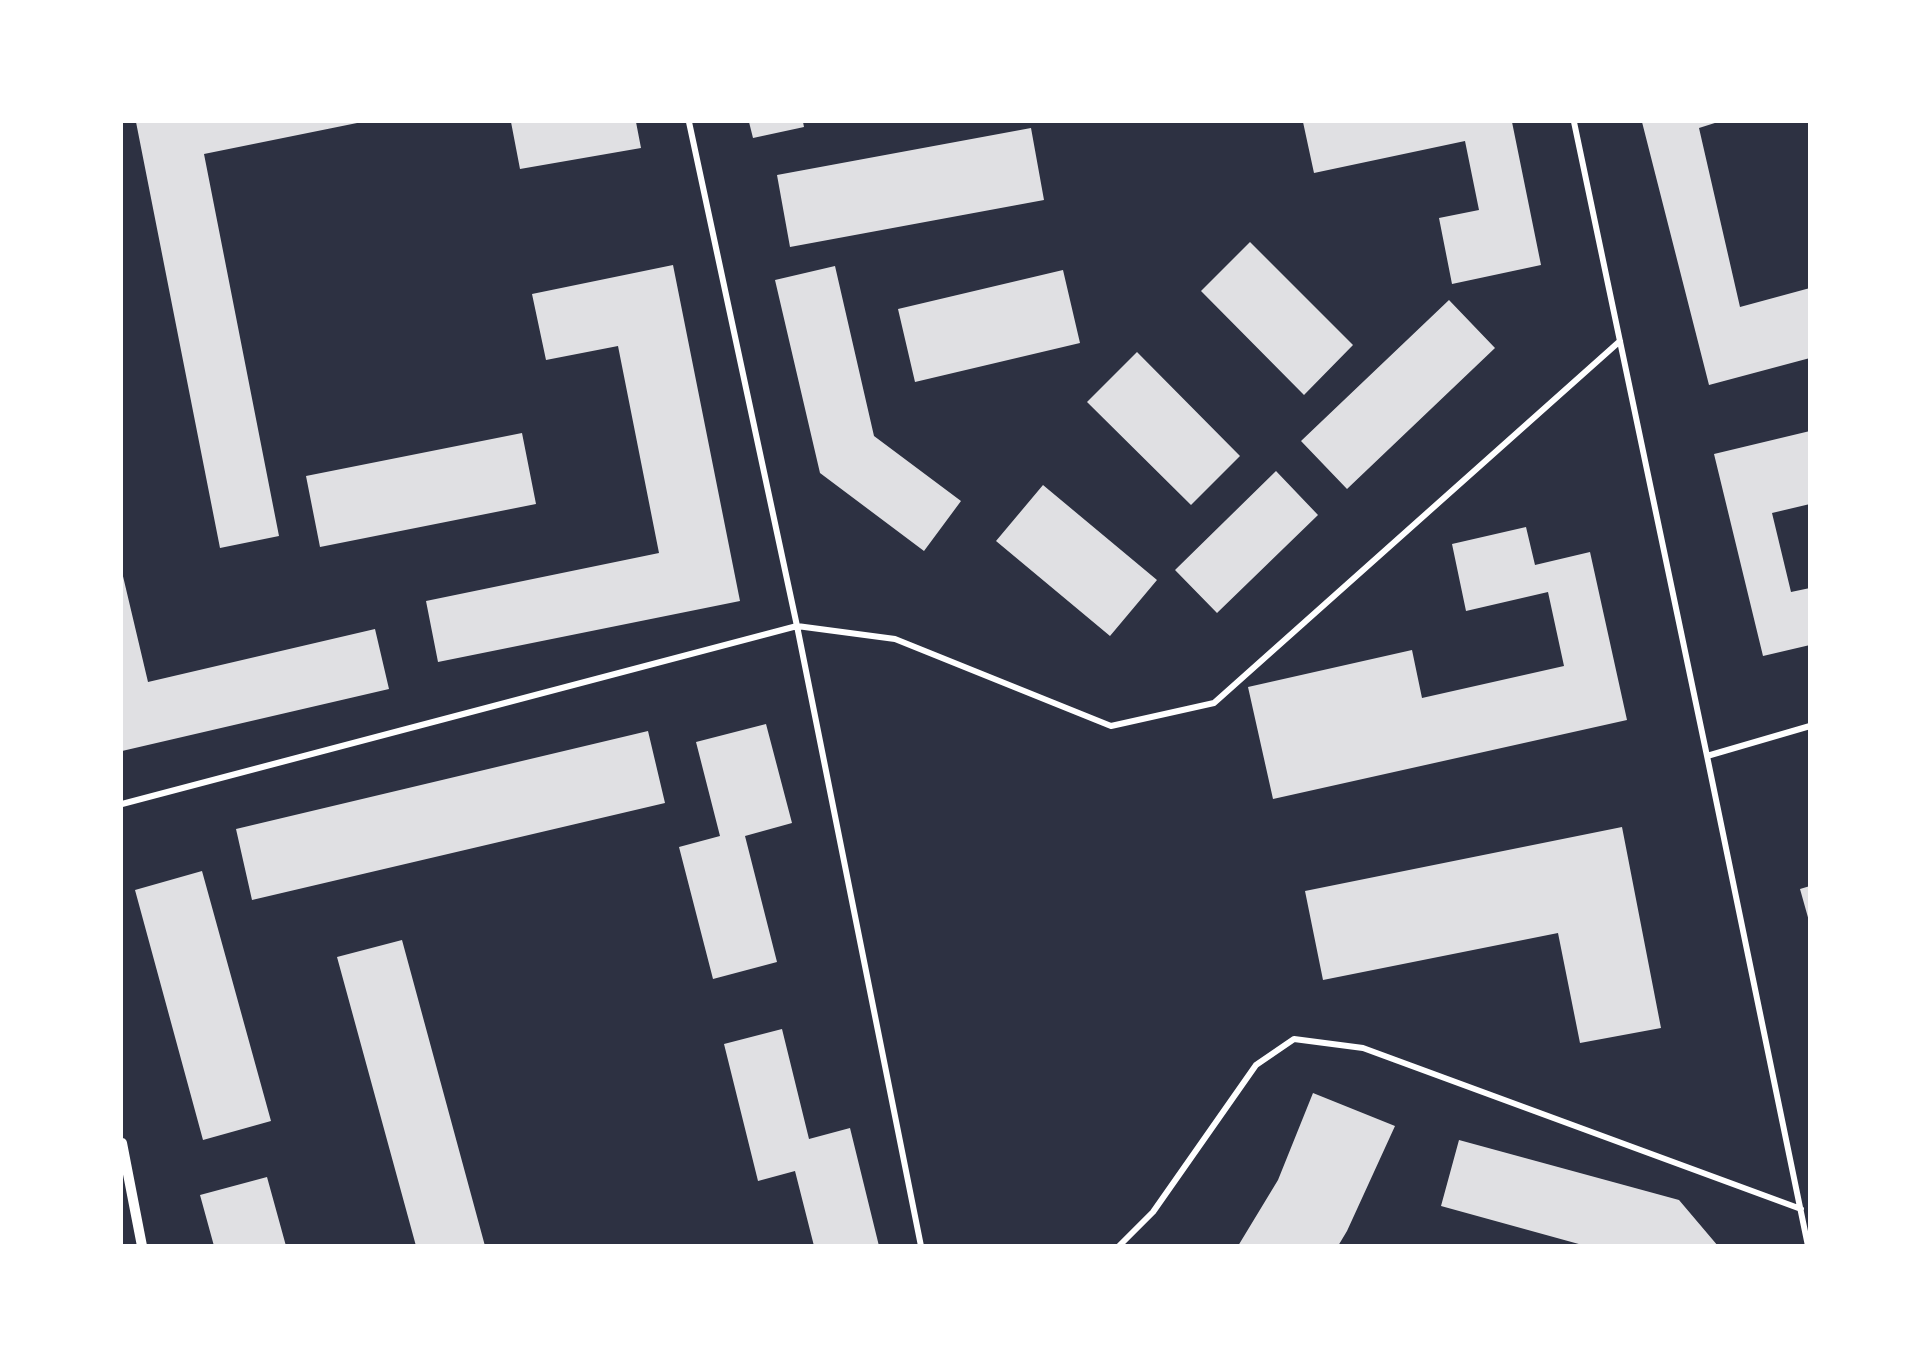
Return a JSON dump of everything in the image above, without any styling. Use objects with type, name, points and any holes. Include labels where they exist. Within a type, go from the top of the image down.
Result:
[{"type":"street","points":[[689,122],[797,626],[921,1245]]},
{"type":"street","points":[[1574,122],[1808,1245]]},
{"type":"street","points":[[122,804],[797,626],[895,639],[1111,726],[1214,703],[1620,341]]},
{"type":"street","points":[[1707,756],[1809,726]]},
{"type":"street","points":[[1119,1245],[1153,1212],[1256,1065],[1294,1039],[1363,1048],[1800,1209]]},
{"type":"street","points":[[122,1143],[126,1184],[142,1245]]},
{"type":"building","points":[[136,122],[362,122],[204,154],[279,536],[220,548]]},
{"type":"building","points":[[511,122],[636,122],[641,148],[520,169]]},
{"type":"building","points":[[749,122],[803,122],[804,127],[753,138]]},
{"type":"building","points":[[1303,122],[1512,122],[1541,265],[1452,284],[1439,218],[1479,210],[1465,141],[1314,173]]},
{"type":"building","points":[[1642,122],[1718,122],[1699,128],[1740,307],[1810,288],[1810,358],[1709,385]]},
{"type":"building","points":[[1031,128],[1044,200],[790,247],[777,175]]},
{"type":"building","points":[[1250,242],[1353,345],[1304,395],[1201,291]]},
{"type":"building","points":[[673,265],[740,601],[438,662],[426,601],[659,553],[618,346],[546,360],[532,294]]},
{"type":"building","points":[[835,266],[874,436],[961,501],[924,551],[820,473],[775,280]]},
{"type":"building","points":[[1063,270],[1080,343],[915,382],[898,309]]},
{"type":"building","points":[[1449,300],[1495,348],[1347,489],[1301,441]]},
{"type":"building","points":[[1137,352],[1240,456],[1191,505],[1087,402]]},
{"type":"building","points":[[1810,431],[1810,504],[1772,513],[1791,592],[1810,588],[1810,645],[1763,656],[1714,454]]},
{"type":"building","points":[[522,433],[536,504],[320,547],[306,476]]},
{"type":"building","points":[[1276,471],[1318,515],[1217,613],[1175,570]]},
{"type":"building","points":[[1043,485],[1157,580],[1110,636],[996,541]]},
{"type":"building","points":[[1526,527],[1535,565],[1590,552],[1627,720],[1273,799],[1248,687],[1412,650],[1422,698],[1564,666],[1548,592],[1466,611],[1452,544]]},
{"type":"building","points":[[122,572],[148,682],[375,629],[389,689],[122,751]]},
{"type":"building","points":[[766,724],[792,823],[745,836],[777,962],[713,979],[679,847],[720,836],[696,742]]},
{"type":"building","points":[[648,731],[665,803],[252,900],[236,829]]},
{"type":"building","points":[[1622,827],[1661,1028],[1580,1043],[1558,933],[1323,980],[1305,891]]},
{"type":"building","points":[[202,871],[271,1121],[203,1140],[135,890]]},
{"type":"building","points":[[1810,886],[1810,921],[1809,921],[1800,889]]},
{"type":"building","points":[[402,940],[485,1246],[416,1246],[337,957]]},
{"type":"building","points":[[782,1029],[809,1139],[850,1128],[879,1246],[814,1246],[795,1171],[758,1181],[724,1044]]},
{"type":"building","points":[[1313,1093],[1395,1126],[1347,1231],[1338,1246],[1238,1246],[1278,1180]]},
{"type":"building","points":[[1459,1140],[1679,1200],[1718,1246],[1586,1246],[1441,1206]]},
{"type":"building","points":[[267,1177],[286,1246],[214,1246],[200,1195]]}]
